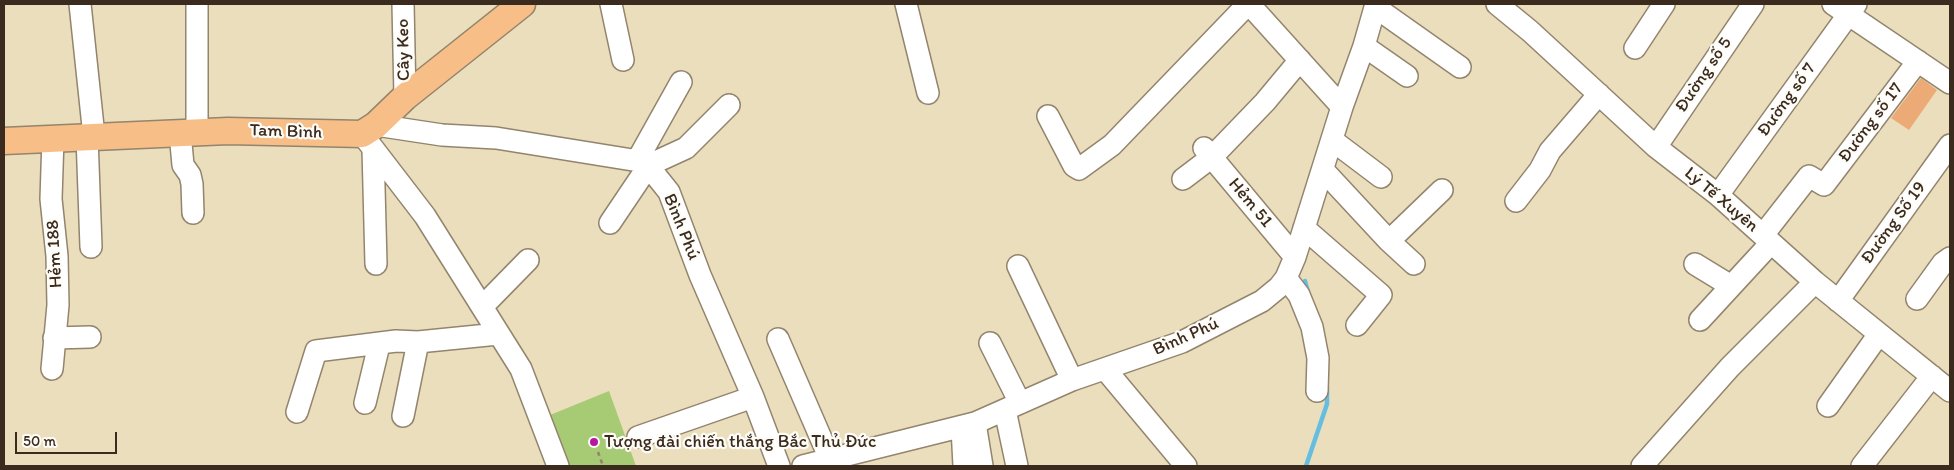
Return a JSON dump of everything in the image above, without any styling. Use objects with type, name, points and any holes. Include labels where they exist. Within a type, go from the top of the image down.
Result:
[{"type":"main road","points":[[370,136],[405,97],[522,4]]},
{"type":"main road","name":"Tam Bình","points":[[4,141],[228,131],[370,136]]},
{"type":"street","points":[[80,4],[91,137],[91,248]]},
{"type":"street","points":[[193,213],[192,184],[190,175],[183,165],[189,133],[197,4]]},
{"type":"street","name":"Cây Keo","points":[[403,4],[405,97]]},
{"type":"street","points":[[611,4],[623,60]]},
{"type":"street","points":[[906,4],[928,93]]},
{"type":"street","points":[[1048,116],[1074,166],[1079,169],[1112,145],[1249,4],[1342,107]]},
{"type":"street","name":"Lý Tế Xuyên","points":[[1497,4],[1530,31],[1656,147],[1718,195],[1838,301],[1950,389]]},
{"type":"street","points":[[1635,48],[1664,4]]},
{"type":"street","name":"Đường số 5","points":[[1656,147],[1753,4]]},
{"type":"street","points":[[1375,5],[1460,67]]},
{"type":"street","name":"Bình Phú","points":[[803,466],[830,459],[858,459],[969,425],[1072,380],[1182,342],[1262,301],[1279,287],[1286,278],[1295,257],[1342,107],[1364,46],[1375,5]]},
{"type":"street","points":[[1846,7],[1950,83]]},
{"type":"street","name":"Đường số 7","points":[[1718,195],[1846,7]]},
{"type":"street","points":[[1364,46],[1407,76]]},
{"type":"street","points":[[1184,179],[1208,153],[1265,102],[1300,60]]},
{"type":"street","name":"Đường số 17","points":[[1767,239],[1809,176],[1824,185],[1918,61]]},
{"type":"street","points":[[610,223],[644,162],[681,82]]},
{"type":"street","points":[[1516,201],[1540,170],[1550,151],[1599,94]]},
{"type":"street","points":[[370,136],[442,135],[496,138],[644,162],[686,148],[729,105]]},
{"type":"street","points":[[370,136],[376,264]]},
{"type":"street","points":[[370,136],[425,216],[520,369],[558,466]]},
{"type":"street","name":"Hẻm 188","points":[[52,369],[58,305],[57,256],[51,199],[53,138]]},
{"type":"street","points":[[1332,140],[1381,177]]},
{"type":"street","name":"Đường Số 19","points":[[1838,301],[1950,145]]},
{"type":"street","name":"Hẻm 51","points":[[1208,153],[1295,257]]},
{"type":"street","name":"Bình Phú","points":[[644,162],[669,192],[700,275],[753,397],[779,466]]},
{"type":"street","points":[[1323,170],[1389,241],[1414,264]]},
{"type":"street","points":[[1389,241],[1442,190]]},
{"type":"street","points":[[1304,228],[1380,296],[1357,325]]},
{"type":"street","points":[[1700,320],[1731,286],[1767,239]]},
{"type":"street","points":[[1917,299],[1944,263],[1950,258]]},
{"type":"street","points":[[482,307],[528,260]]},
{"type":"street","points":[[1695,264],[1731,286]]},
{"type":"street","points":[[1018,266],[1072,380]]},
{"type":"street","points":[[1286,278],[1299,295],[1312,327],[1318,358],[1317,391]]},
{"type":"street","points":[[1642,466],[1730,367],[1815,282]]},
{"type":"street","points":[[297,412],[316,351],[379,345],[396,341],[418,342],[498,334]]},
{"type":"street","points":[[1828,406],[1879,334]]},
{"type":"street","points":[[54,338],[90,337]]},
{"type":"street","points":[[778,339],[830,459]]},
{"type":"street","points":[[403,416],[418,342]]},
{"type":"street","points":[[990,343],[1013,407],[1018,466]]},
{"type":"street","points":[[365,403],[379,345]]},
{"type":"street","points":[[1105,369],[1186,466]]},
{"type":"street","points":[[1862,466],[1932,376]]},
{"type":"street","points":[[638,437],[753,397]]},
{"type":"street","points":[[964,466],[969,425]]},
{"type":"street","points":[[969,425],[982,466]]},
{"type":"path","points":[[598,452],[603,466]]},
{"type":"green space","points":[[609,391],[636,466],[568,466],[550,415]]},
{"type":"building","points":[[1921,78],[1937,90],[1909,130],[1891,118]]},
{"type":"waterway","points":[[1305,281],[1308,292]]},
{"type":"waterway","points":[[1306,466],[1327,404],[1327,387]]},
{"type":"place","name":"Tượng đài chiến thắng Bắc Thủ Đức","points":[[594,442]]}]
